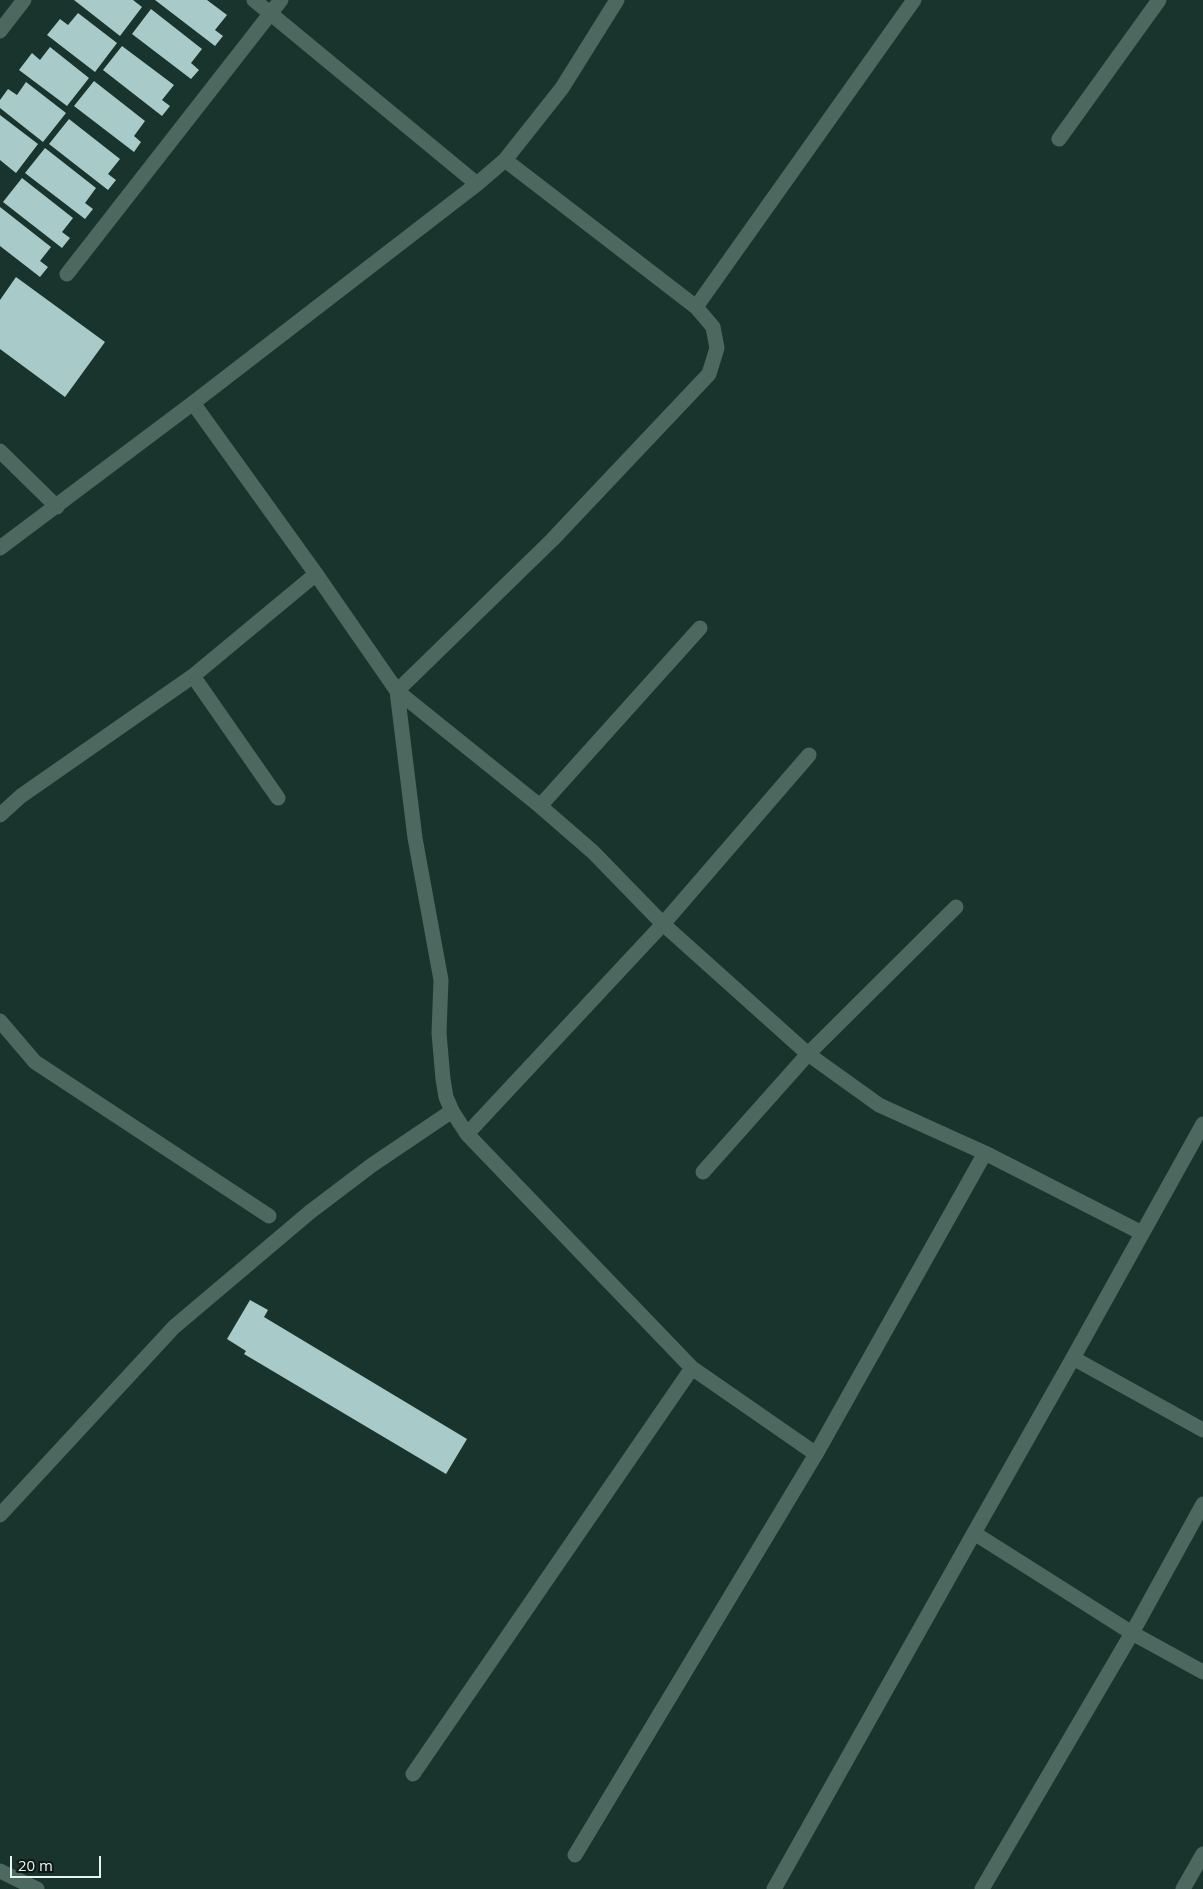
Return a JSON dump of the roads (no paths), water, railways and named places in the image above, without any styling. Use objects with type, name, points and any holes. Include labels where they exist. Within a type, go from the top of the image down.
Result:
[{"type":"street","points":[[0,31],[24,0]]},
{"type":"street","points":[[254,0],[476,184]]},
{"type":"street","points":[[67,274],[280,0]]},
{"type":"street","points":[[0,548],[193,403],[505,160],[562,88],[617,0]]},
{"type":"street","points":[[696,307],[914,0]]},
{"type":"street","points":[[1058,139],[1159,0]]},
{"type":"street","points":[[397,691],[552,540],[709,374],[717,348],[713,327],[696,307],[505,160]]},
{"type":"street","points":[[193,403],[316,574],[397,691],[540,806],[593,852],[663,924],[808,1054],[879,1105],[985,1153],[1142,1233]]},
{"type":"street","points":[[0,451],[57,507]]},
{"type":"street","points":[[0,815],[21,796],[193,676],[316,574]]},
{"type":"street","points":[[540,806],[700,628]]},
{"type":"street","points":[[193,676],[278,798]]},
{"type":"street","points":[[397,691],[416,838],[441,980],[439,1033],[443,1079],[446,1097],[452,1111],[467,1134],[692,1368],[816,1454]]},
{"type":"street","points":[[467,1134],[663,924],[810,755]]},
{"type":"street","points":[[703,1172],[808,1054],[956,907]]},
{"type":"street","points":[[0,1021],[35,1062],[269,1216]]},
{"type":"street","points":[[0,1515],[174,1328],[310,1212],[372,1165],[452,1111]]},
{"type":"street","points":[[774,1889],[1203,1124]]},
{"type":"street","points":[[575,1855],[816,1454],[985,1153]]},
{"type":"street","points":[[1073,1358],[1203,1430]]},
{"type":"street","points":[[413,1774],[692,1368]]},
{"type":"street","points":[[982,1889],[1132,1633],[1203,1504]]},
{"type":"street","points":[[974,1533],[1132,1633],[1203,1672]]},
{"type":"street","points":[[1183,1889],[1203,1854]]},
{"type":"street","points":[[0,1871],[36,1889]]}]
